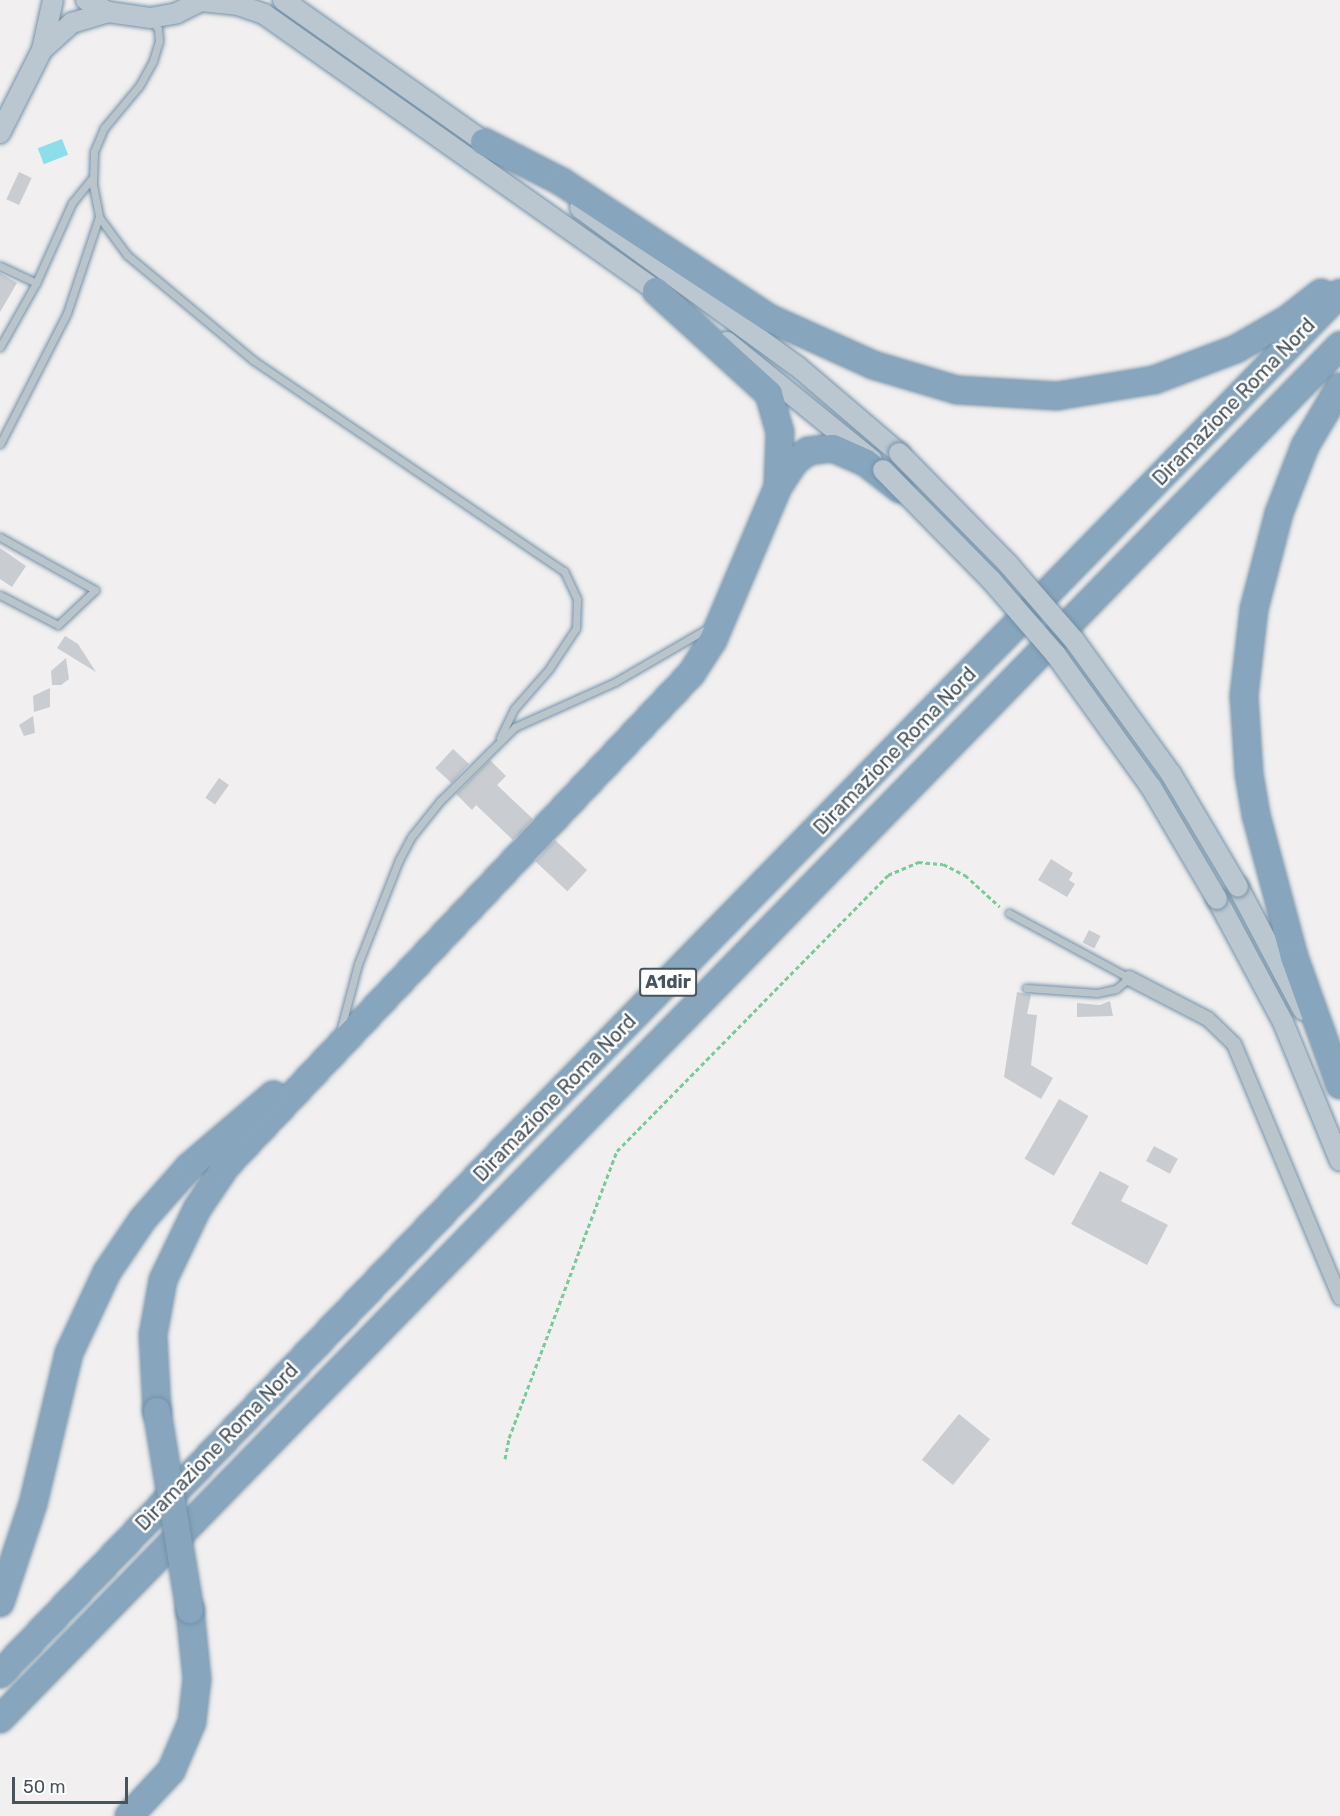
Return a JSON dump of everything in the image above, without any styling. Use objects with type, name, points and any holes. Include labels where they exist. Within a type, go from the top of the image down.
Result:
[{"type":"highway","points":[[484,142],[562,182],[769,318],[873,365],[957,390],[1057,396],[1154,380],[1244,345],[1288,319],[1340,278]]},
{"type":"highway","points":[[656,291],[769,394],[780,432],[778,487]]},
{"type":"highway","name":"Diramazione Roma Nord","points":[[0,1674],[509,1144],[1340,293]]},
{"type":"highway","name":"Diramazione Roma Nord","points":[[0,1719],[1340,346]]},
{"type":"highway","points":[[1340,387],[1305,446],[1279,513],[1254,609],[1244,696],[1249,774],[1259,826],[1294,957],[1340,1085]]},
{"type":"highway","points":[[129,1816],[171,1771],[192,1722],[197,1679],[190,1610],[157,1411],[153,1335],[160,1292],[172,1256],[226,1166],[687,679],[706,652],[721,621],[778,487],[802,454],[828,447],[865,462],[926,510]]},
{"type":"highway","points":[[0,1602],[33,1504],[69,1353],[116,1256],[156,1203],[210,1146],[336,1049]]},
{"type":"main road","points":[[0,133],[42,50],[53,0]]},
{"type":"main road","points":[[86,0],[108,12],[150,18],[177,13],[201,1],[238,4],[264,14],[656,291],[792,391],[883,470],[926,510],[1056,655],[1109,724],[1151,786],[1217,898],[1283,1022],[1340,1161]]},
{"type":"main road","points":[[283,0],[732,317],[816,381],[899,453],[1009,565],[1074,640],[1171,774],[1239,887],[1304,1012],[1340,1099]]},
{"type":"main road","points":[[42,50],[72,23],[108,12]]},
{"type":"street","points":[[1129,978],[1208,1018],[1234,1044],[1340,1298]]},
{"type":"lane","points":[[150,18],[158,29],[153,61],[139,86],[104,128],[94,152],[92,178],[99,217],[127,255],[253,360],[564,571],[577,599],[576,628],[555,662],[513,709],[500,738]]},
{"type":"lane","points":[[0,347],[36,283],[72,202],[92,178]]},
{"type":"lane","points":[[0,444],[68,313],[99,217]]},
{"type":"lane","points":[[0,266],[36,283]]},
{"type":"lane","points":[[0,537],[94,590],[58,625],[0,595]]},
{"type":"lane","points":[[336,1049],[358,964],[404,849],[429,813],[500,738],[532,717],[615,682],[721,621]]},
{"type":"lane","points":[[1009,913],[1129,978],[1116,989],[1097,993],[1026,988]]},
{"type":"path","points":[[505,1458],[509,1438],[617,1150],[888,875],[918,862],[943,864],[965,875],[1009,913]]},
{"type":"water","points":[[62,139],[68,155],[44,164],[38,148]]},
{"type":"building","points":[[19,172],[32,178],[19,205],[6,199]]},
{"type":"building","points":[[0,273],[17,283],[0,312]]},
{"type":"building","points":[[0,548],[26,566],[12,587],[0,579]]},
{"type":"building","points":[[65,636],[78,644],[96,672],[57,648]]},
{"type":"building","points":[[66,658],[69,679],[61,685],[52,685],[51,671]]},
{"type":"building","points":[[50,688],[50,707],[34,712],[33,696]]},
{"type":"building","points":[[33,716],[35,733],[24,736],[19,725]]},
{"type":"building","points":[[453,749],[469,764],[451,783],[435,768]]},
{"type":"building","points":[[490,760],[506,776],[497,785],[533,819],[513,840],[476,805],[472,810],[456,794]]},
{"type":"building","points":[[219,778],[229,785],[215,805],[205,798]]},
{"type":"building","points":[[555,840],[587,870],[567,891],[535,861]]},
{"type":"building","points":[[1051,859],[1073,873],[1069,880],[1075,884],[1067,897],[1038,880]]},
{"type":"building","points":[[1089,930],[1101,936],[1094,948],[1083,942]]},
{"type":"building","points":[[1017,992],[1031,995],[1027,1014],[1037,1015],[1031,1065],[1053,1078],[1041,1099],[1004,1077]]},
{"type":"building","points":[[1110,1001],[1113,1016],[1077,1017],[1077,1003],[1100,1005]]},
{"type":"building","points":[[1059,1099],[1088,1116],[1054,1176],[1024,1159]]},
{"type":"building","points":[[1154,1146],[1178,1159],[1170,1174],[1146,1161]]},
{"type":"building","points":[[1100,1171],[1129,1186],[1121,1201],[1168,1225],[1147,1265],[1071,1224]]},
{"type":"building","points":[[959,1414],[990,1439],[953,1485],[922,1460]]}]
